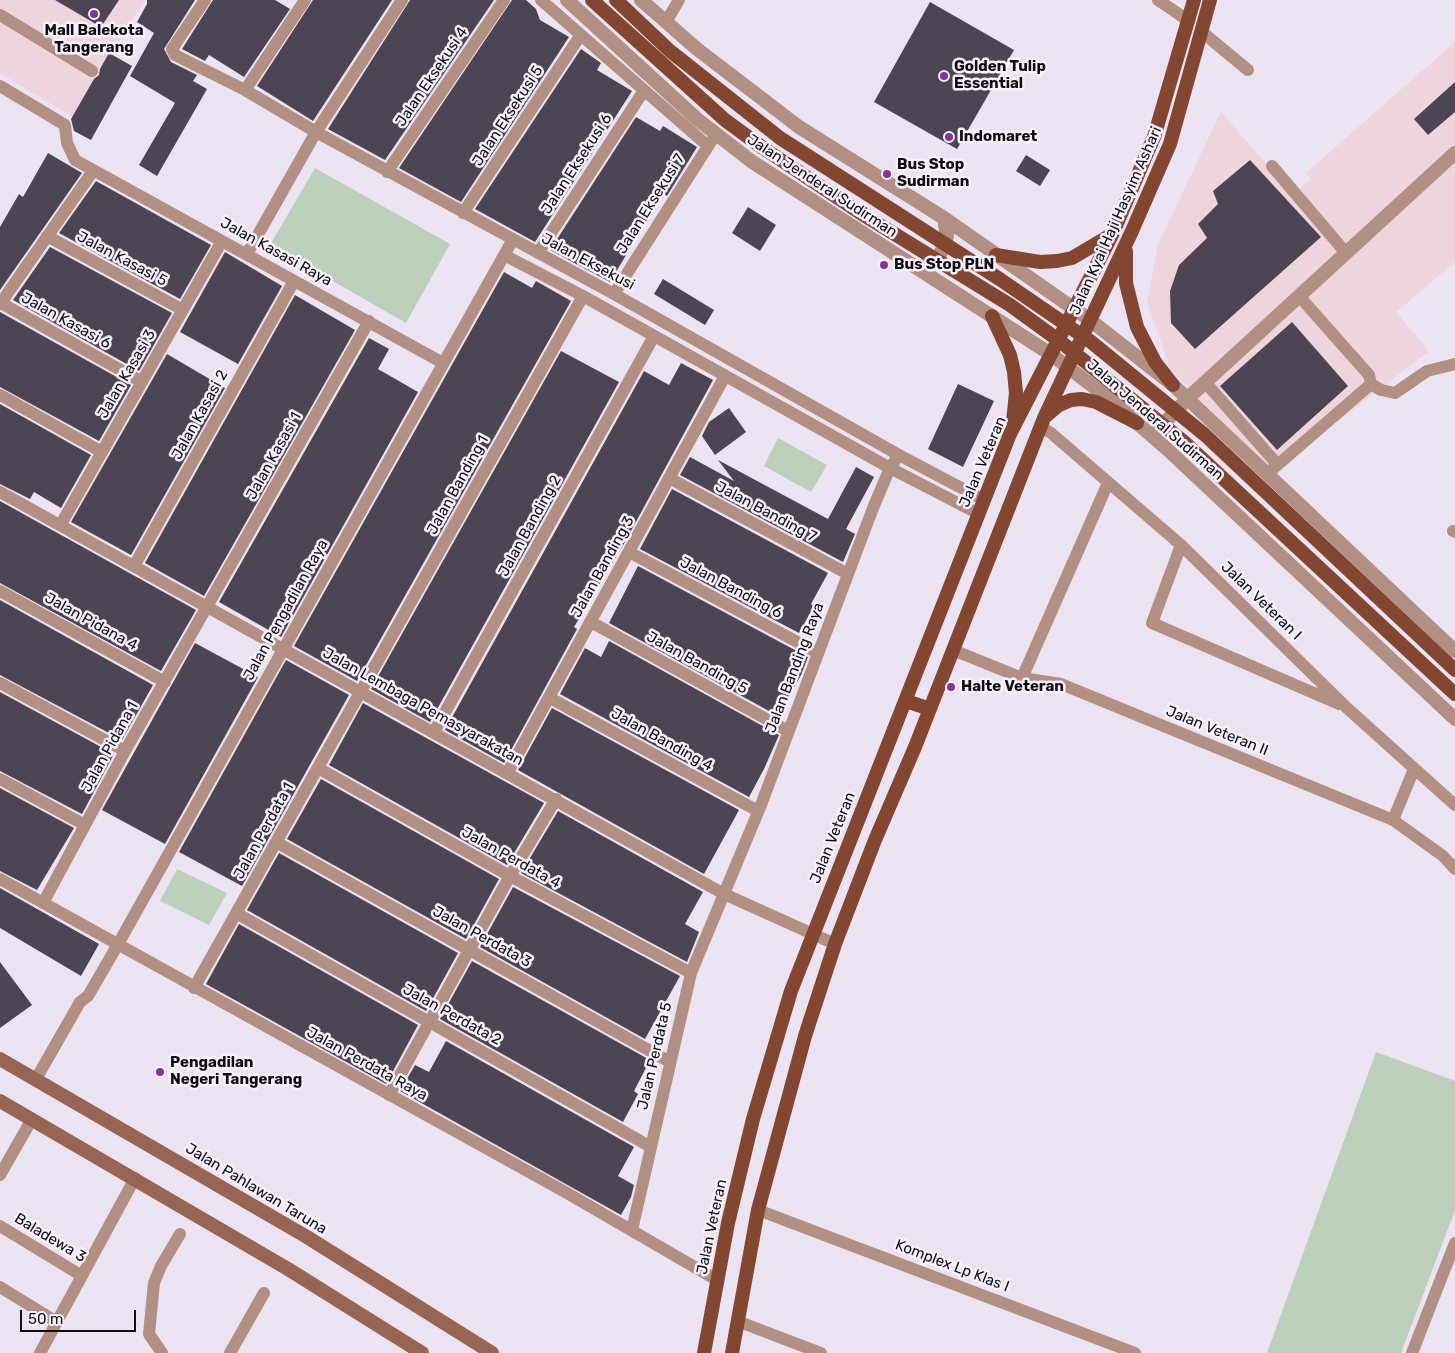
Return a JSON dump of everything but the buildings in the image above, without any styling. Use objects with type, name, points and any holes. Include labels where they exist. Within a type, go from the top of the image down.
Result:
[{"type":"main road","name":"Jalan Jenderal Sudirman","points":[[592,0],[724,120],[762,148],[862,214],[1010,305],[1061,342],[1184,442],[1455,694]]},
{"type":"main road","name":"Jalan Jenderal Sudirman","points":[[616,0],[670,51],[780,138],[1001,280],[1090,341],[1205,435],[1455,670]]},
{"type":"main road","name":"Jalan Kyai Haji Hasyim Ashari","points":[[1052,355],[1112,235],[1154,137],[1194,0]]},
{"type":"main road","name":"Jalan Kyai Haji Hasyim Ashari","points":[[1067,366],[1132,231],[1170,144],[1210,0]]},
{"type":"main road","points":[[1132,231],[1124,257],[1130,304],[1137,327],[1155,362],[1173,385]]},
{"type":"main road","points":[[996,255],[1040,262],[1072,258],[1112,235]]},
{"type":"main road","points":[[992,316],[1010,355],[1014,372],[1015,408],[1010,434]]},
{"type":"main road","name":"Jalan Veteran","points":[[704,1353],[717,1280],[748,1138],[775,1038],[812,935],[1010,434],[1052,355]]},
{"type":"main road","points":[[732,1353],[758,1210],[805,1036],[835,944],[930,709],[1042,422],[1067,366]]},
{"type":"main road","points":[[1042,422],[1059,405],[1082,398],[1096,402],[1137,423]]},
{"type":"main road","points":[[906,701],[930,709]]},
{"type":"main road","name":"Jalan Pahlawan Taruna","points":[[0,1059],[307,1237],[492,1353]]},
{"type":"main road","points":[[0,1101],[135,1178],[288,1269],[422,1353]]},
{"type":"street","name":"Jalan Eksekusi","points":[[205,0],[172,49],[175,55],[245,90],[388,172],[614,294],[899,455],[984,500]]},
{"type":"street","points":[[245,90],[306,0]]},
{"type":"street","points":[[246,254],[316,132],[402,0]]},
{"type":"street","name":"Jalan Eksekusi 4","points":[[388,172],[504,0]]},
{"type":"street","points":[[541,0],[643,92],[708,146]]},
{"type":"street","name":"Jalan Jenderal Sudirman","points":[[567,0],[697,120],[751,161],[1067,366],[1152,436],[1455,719]]},
{"type":"street","points":[[641,0],[704,55],[799,127],[944,218],[1090,320],[1173,385],[1187,399],[1272,469],[1455,651]]},
{"type":"street","points":[[666,22],[679,0]]},
{"type":"street","points":[[1158,0],[1189,21]]},
{"type":"street","points":[[0,16],[92,71]]},
{"type":"street","points":[[1202,32],[1248,70]]},
{"type":"street","name":"Jalan Eksekusi 5","points":[[463,213],[580,36]]},
{"type":"street","points":[[0,86],[65,125],[69,152],[75,160],[92,171],[0,303]]},
{"type":"street","name":"Jalan Eksekusi 6","points":[[538,254],[643,92]]},
{"type":"street","name":"Jalan Eksekusi 7","points":[[614,294],[716,134]]},
{"type":"street","points":[[1152,436],[1205,382],[1455,153]]},
{"type":"street","points":[[1272,166],[1346,252]]},
{"type":"street","name":"Jalan Kasasi Raya","points":[[92,171],[443,363]]},
{"type":"street","points":[[915,266],[925,266],[933,263],[940,255],[947,236],[944,218]]},
{"type":"street","name":"Jalan Kasasi 5","points":[[46,236],[183,310]]},
{"type":"street","name":"Jalan Pengadilan Raya","points":[[40,1081],[80,1002],[88,996],[118,946],[512,240]]},
{"type":"street","name":"Jalan Kasasi 3","points":[[61,524],[222,241]]},
{"type":"street","points":[[504,255],[583,296],[890,468],[979,514]]},
{"type":"street","name":"Jalan Kasasi 2","points":[[134,566],[294,281]]},
{"type":"street","name":"Jalan Banding 1","points":[[362,691],[583,296]]},
{"type":"street","points":[[1299,296],[1369,375],[1371,384],[1381,390],[1395,393],[1427,371],[1455,364]]},
{"type":"street","name":"Jalan Kasasi 6","points":[[0,303],[142,382]]},
{"type":"street","name":"Jalan Kasasi 1","points":[[208,608],[369,321]]},
{"type":"street","name":"Jalan Banding 2","points":[[434,732],[654,336]]},
{"type":"street","name":"Jalan Banding 3","points":[[508,772],[725,376]]},
{"type":"street","points":[[1205,382],[1272,469]]},
{"type":"street","points":[[1272,469],[1371,384]]},
{"type":"street","points":[[0,396],[102,452]]},
{"type":"street","name":"Jalan Veteran I","points":[[1042,422],[1108,483],[1181,545],[1347,708],[1455,805]]},
{"type":"street","name":"Jalan Banding Raya","points":[[724,894],[758,811],[890,468],[899,455]]},
{"type":"street","name":"Jalan Banding 7","points":[[670,478],[848,574]]},
{"type":"street","points":[[1022,678],[1108,483]]},
{"type":"street","name":"Jalan Lembaga Pemasyarakatan","points":[[0,492],[508,772],[724,894],[835,944]]},
{"type":"street","points":[[1181,545],[1152,622],[1347,708]]},
{"type":"street","name":"Jalan Banding 6","points":[[629,552],[818,652]]},
{"type":"street","name":"Jalan Pidana 4","points":[[0,591],[166,682]]},
{"type":"street","name":"Jalan Pidana 1","points":[[43,904],[124,751],[208,608]]},
{"type":"street","name":"Jalan Banding 5","points":[[591,622],[788,731]]},
{"type":"street","name":"Jalan Veteran II","points":[[953,650],[1022,678],[1061,684],[1393,820],[1443,856],[1455,869]]},
{"type":"street","points":[[0,683],[124,751]]},
{"type":"street","name":"Jalan Perdata 1","points":[[194,988],[362,691]]},
{"type":"street","name":"Jalan Banding 4","points":[[550,698],[758,811]]},
{"type":"street","name":"Jalan Perdata 4","points":[[318,768],[510,876],[691,973]]},
{"type":"street","points":[[1393,820],[1414,769]]},
{"type":"street","points":[[0,779],[85,825]]},
{"type":"street","points":[[389,1095],[510,876],[556,799]]},
{"type":"street","name":"Jalan Perdata 3","points":[[276,842],[670,1062]]},
{"type":"street","name":"Jalan Perdata Raya","points":[[0,879],[632,1230],[717,1280]]},
{"type":"street","name":"Jalan Perdata 5","points":[[632,1230],[691,973],[724,894]]},
{"type":"street","name":"Jalan Perdata 2","points":[[236,913],[651,1147]]},
{"type":"street","points":[[0,1175],[32,1119]]},
{"type":"street","points":[[40,1353],[135,1178]]},
{"type":"street","name":"Komplex Lp Klas I","points":[[758,1210],[1135,1353]]},
{"type":"street","name":"Baladewa 3","points":[[0,1226],[82,1276]]},
{"type":"street","points":[[162,1353],[149,1334],[154,1284],[161,1266],[180,1234]]},
{"type":"street","points":[[1412,1353],[1455,1243]]},
{"type":"street","points":[[0,1287],[57,1322]]},
{"type":"street","points":[[230,1353],[264,1293]]},
{"type":"street","points":[[738,1321],[821,1353]]},
{"type":"shaded area","points":[[0,0],[145,0],[73,117],[0,73]]},
{"type":"shaded area","points":[[1455,42],[1455,262],[1396,312],[1429,351],[1271,473],[1170,368],[1147,302],[1158,244],[1221,112],[1293,195],[1311,179],[1306,173]]},
{"type":"green space","points":[[315,168],[450,244],[406,323],[270,245]]},
{"type":"green space","points":[[778,438],[827,465],[811,492],[764,466]]},
{"type":"green space","points":[[177,869],[227,893],[209,925],[160,901]]},
{"type":"green space","points":[[1376,1052],[1455,1081],[1455,1210],[1401,1353],[1267,1353]]},
{"type":"place","name":"Mall Balekota Tangerang","points":[[94,14]]},
{"type":"place","name":"Golden Tulip Essential","points":[[944,76]]},
{"type":"place","name":"Indomaret","points":[[949,137]]},
{"type":"place","name":"Bus Stop Sudirman","points":[[887,174]]},
{"type":"place","name":"Bus Stop PLN","points":[[884,265]]},
{"type":"place","name":"Halte Veteran","points":[[951,687]]},
{"type":"place","name":"Pengadilan Negeri Tangerang","points":[[160,1072]]}]
